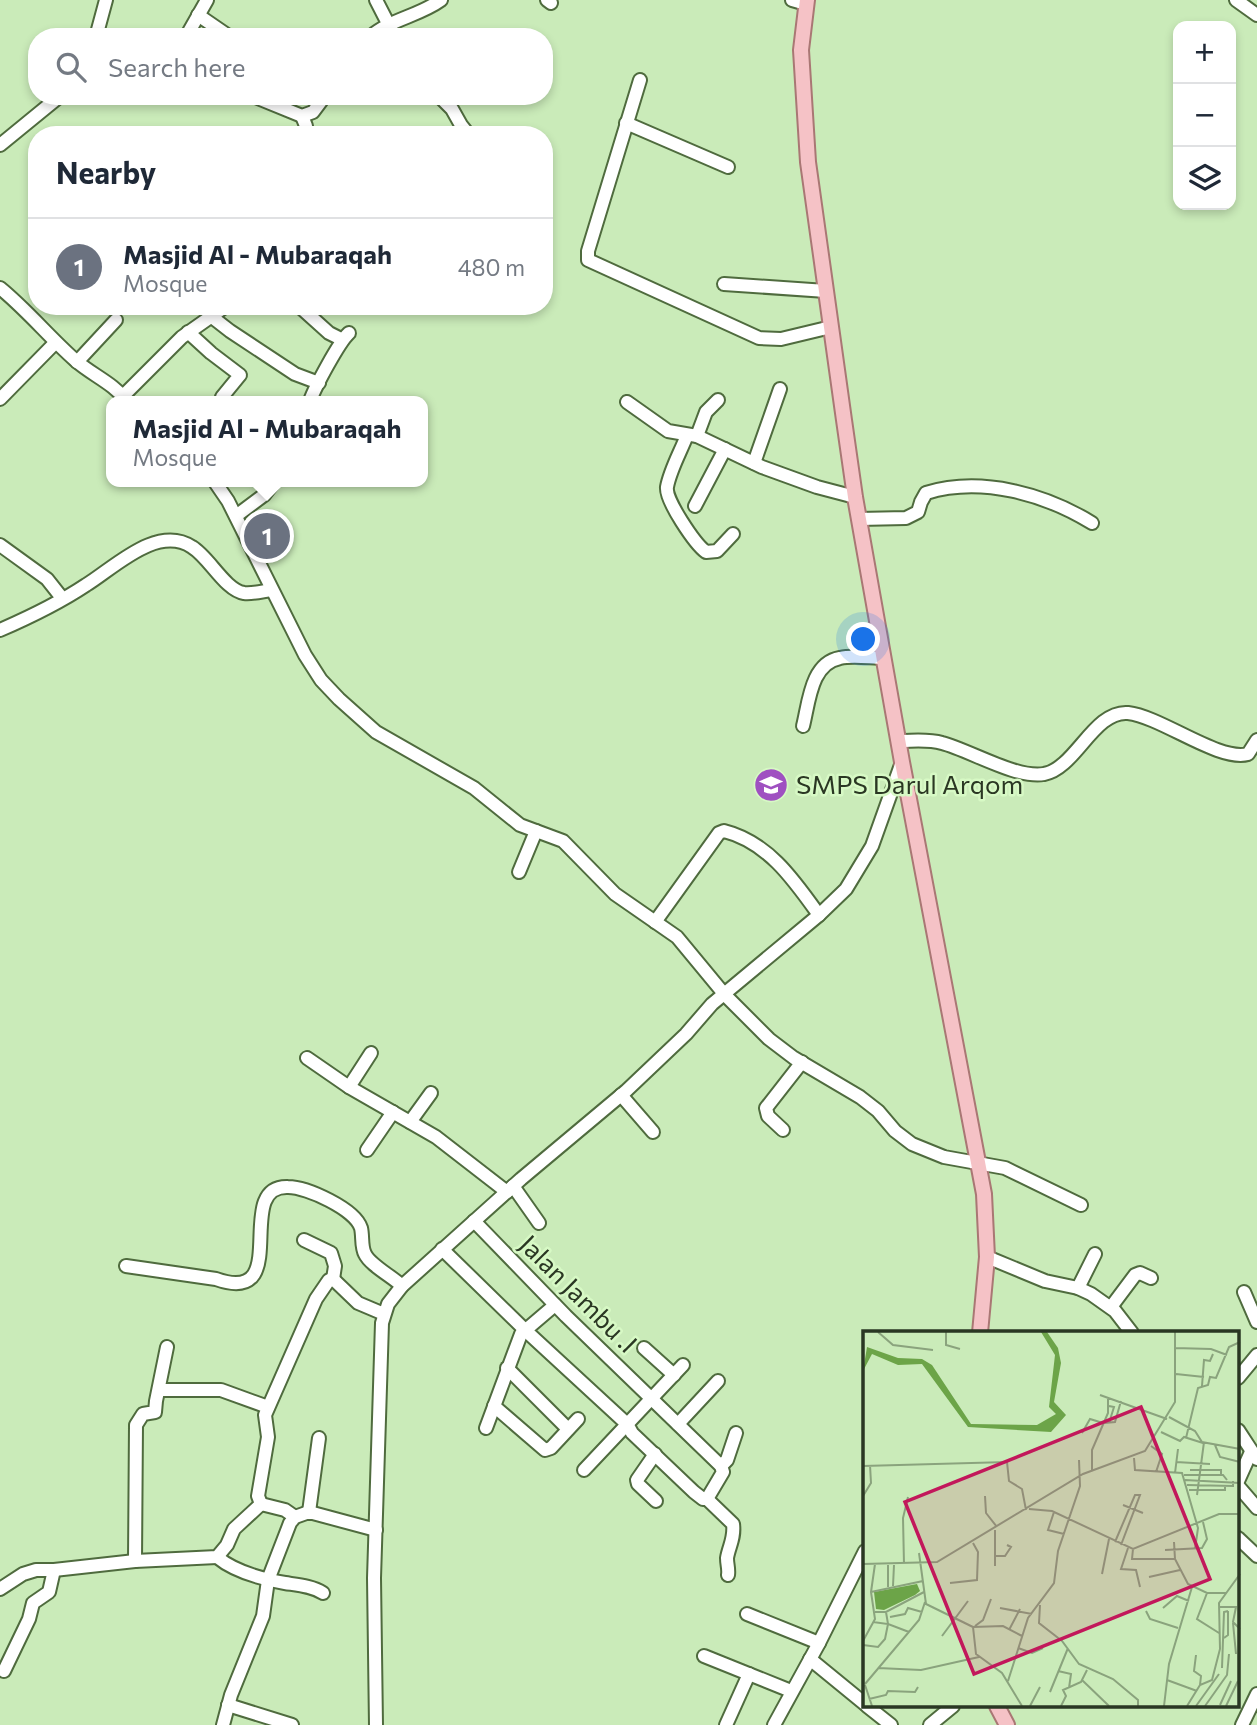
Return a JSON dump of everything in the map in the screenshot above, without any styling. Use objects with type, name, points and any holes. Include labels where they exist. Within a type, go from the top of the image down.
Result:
[{"type":"main road","points":[[802,1],[801,79],[808,162],[855,497],[984,1194],[987,1257],[980,1331]]},
{"type":"main road","points":[[998,1708],[1007,1725]]},
{"type":"street","points":[[98,28],[106,0]]},
{"type":"street","points":[[191,28],[207,0]]},
{"type":"street","points":[[376,0],[390,28]]},
{"type":"street","points":[[382,28],[442,0]]},
{"type":"street","points":[[1236,0],[1257,15]]},
{"type":"street","points":[[198,15],[217,28]]},
{"type":"street","points":[[640,80],[588,251],[587,256],[591,262],[759,338],[781,338],[831,327]]},
{"type":"street","points":[[0,145],[49,105]]},
{"type":"street","points":[[268,105],[303,126]]},
{"type":"street","points":[[307,126],[318,105]]},
{"type":"street","points":[[448,105],[462,126]]},
{"type":"street","points":[[626,123],[729,167]]},
{"type":"street","points":[[724,284],[826,291]]},
{"type":"street","points":[[0,288],[77,362],[101,377],[122,396]]},
{"type":"street","points":[[128,396],[188,332],[215,315]]},
{"type":"street","points":[[309,315],[329,333],[345,336],[312,396]]},
{"type":"street","points":[[212,317],[295,374],[319,383]]},
{"type":"street","points":[[77,362],[116,320]]},
{"type":"street","points":[[188,332],[240,375],[223,396]]},
{"type":"street","points":[[0,399],[55,342]]},
{"type":"street","points":[[754,463],[780,389]]},
{"type":"street","points":[[718,400],[706,412],[692,435],[668,485],[668,495],[696,543],[706,552],[718,551],[733,534]]},
{"type":"street","points":[[627,402],[668,431],[692,435],[817,488],[855,497]]},
{"type":"street","points":[[695,506],[725,449]]},
{"type":"street","points":[[859,519],[914,516],[926,493],[983,486],[1058,504],[1092,523]]},
{"type":"street","points":[[220,487],[305,655],[321,680],[376,732],[466,783],[514,821],[563,841],[603,883],[677,937],[725,995],[769,1039],[860,1097],[912,1144],[944,1157],[1004,1168],[1081,1205]]},
{"type":"street","points":[[236,516],[264,495],[270,487]]},
{"type":"street","points":[[0,630],[27,619],[86,586],[127,556],[160,542],[192,547],[232,586],[243,593],[271,590]]},
{"type":"street","points":[[0,545],[47,579],[62,598]]},
{"type":"street","points":[[803,726],[814,682],[827,664],[841,657],[884,658]]},
{"type":"street","points":[[899,741],[924,740],[943,743],[1033,775],[1052,772],[1101,724],[1120,713],[1139,716],[1229,755],[1248,754],[1257,740]]},
{"type":"street","points":[[376,1725],[374,1578],[380,1356],[384,1314],[402,1286],[440,1251],[621,1095],[686,1034],[712,1004],[819,915],[846,889],[860,869],[879,828],[902,762]]},
{"type":"street","points":[[519,872],[536,831]]},
{"type":"street","points":[[655,922],[719,833],[724,831],[736,835],[778,861],[819,915]]},
{"type":"street","points":[[349,1087],[371,1053]]},
{"type":"street","points":[[307,1058],[349,1087],[436,1137],[510,1189],[539,1223]]},
{"type":"street","points":[[783,1130],[768,1116],[766,1108],[802,1062]]},
{"type":"street","points":[[410,1122],[431,1093]]},
{"type":"street","points":[[621,1095],[653,1132]]},
{"type":"street","points":[[367,1150],[393,1112]]},
{"type":"street","points":[[126,1266],[216,1279],[228,1284],[245,1281],[252,1276],[260,1262],[261,1212],[264,1203],[271,1192],[289,1186],[318,1195],[351,1215],[360,1226],[367,1257],[402,1286]]},
{"type":"street","name":"Jalan Jambu .I","points":[[474,1221],[555,1305],[721,1466]]},
{"type":"street","points":[[304,1240],[331,1253],[335,1266],[333,1279]]},
{"type":"street","points":[[440,1251],[627,1429],[733,1524],[728,1575]]},
{"type":"street","points":[[1078,1288],[1096,1254]]},
{"type":"street","points":[[987,1257],[1045,1281],[1078,1288],[1111,1307],[1130,1331]]},
{"type":"street","points":[[1111,1307],[1135,1275],[1140,1273],[1150,1278]]},
{"type":"street","points":[[333,1279],[358,1303],[384,1314]]},
{"type":"street","points":[[261,1504],[258,1496],[268,1437],[264,1419],[316,1299],[329,1280],[333,1279]]},
{"type":"street","points":[[1244,1292],[1257,1322]]},
{"type":"street","points":[[486,1428],[523,1332],[555,1305]]},
{"type":"street","points":[[135,1561],[136,1425],[143,1414],[155,1412],[167,1347]]},
{"type":"street","points":[[584,1470],[627,1429],[679,1370],[644,1348]]},
{"type":"street","points":[[1240,1376],[1257,1355]]},
{"type":"street","points":[[507,1368],[568,1429]]},
{"type":"street","points":[[678,1424],[718,1381]]},
{"type":"street","points":[[159,1390],[221,1390],[268,1407]]},
{"type":"street","points":[[495,1406],[545,1450],[551,1448],[578,1419]]},
{"type":"street","points":[[707,1499],[723,1472],[721,1466],[727,1460],[736,1433]]},
{"type":"street","points":[[1240,1433],[1254,1451],[1240,1477]]},
{"type":"street","points":[[309,1512],[319,1438]]},
{"type":"street","points":[[655,1454],[637,1480],[656,1501]]},
{"type":"street","points":[[1240,1488],[1257,1508]]},
{"type":"street","points":[[261,1504],[285,1510],[295,1517]]},
{"type":"street","points":[[217,1557],[227,1545],[234,1529],[261,1504]]},
{"type":"street","points":[[223,1725],[228,1704],[263,1615],[268,1580],[279,1549],[295,1517],[309,1512],[376,1530]]},
{"type":"street","points":[[1240,1540],[1257,1556]]},
{"type":"street","points":[[774,1725],[863,1555]]},
{"type":"street","points":[[0,1589],[36,1570],[217,1557],[230,1567],[268,1580],[312,1588],[323,1593]]},
{"type":"street","points":[[4,1671],[29,1619],[33,1603],[51,1588],[54,1570]]},
{"type":"street","points":[[747,1614],[819,1643]]},
{"type":"street","points":[[704,1656],[791,1691]]},
{"type":"street","points":[[810,1659],[863,1703]]},
{"type":"street","points":[[726,1725],[749,1674]]},
{"type":"street","points":[[1242,1725],[1257,1694]]},
{"type":"street","points":[[228,1704],[292,1725]]},
{"type":"street","points":[[870,1708],[891,1725]]},
{"type":"street","points":[[930,1725],[951,1708]]},
{"type":"place","name":"Masjid Al - Mubaraqah","points":[[267,536]]},
{"type":"place","name":"SMPS Darul Arqom","points":[[771,785]]}]
